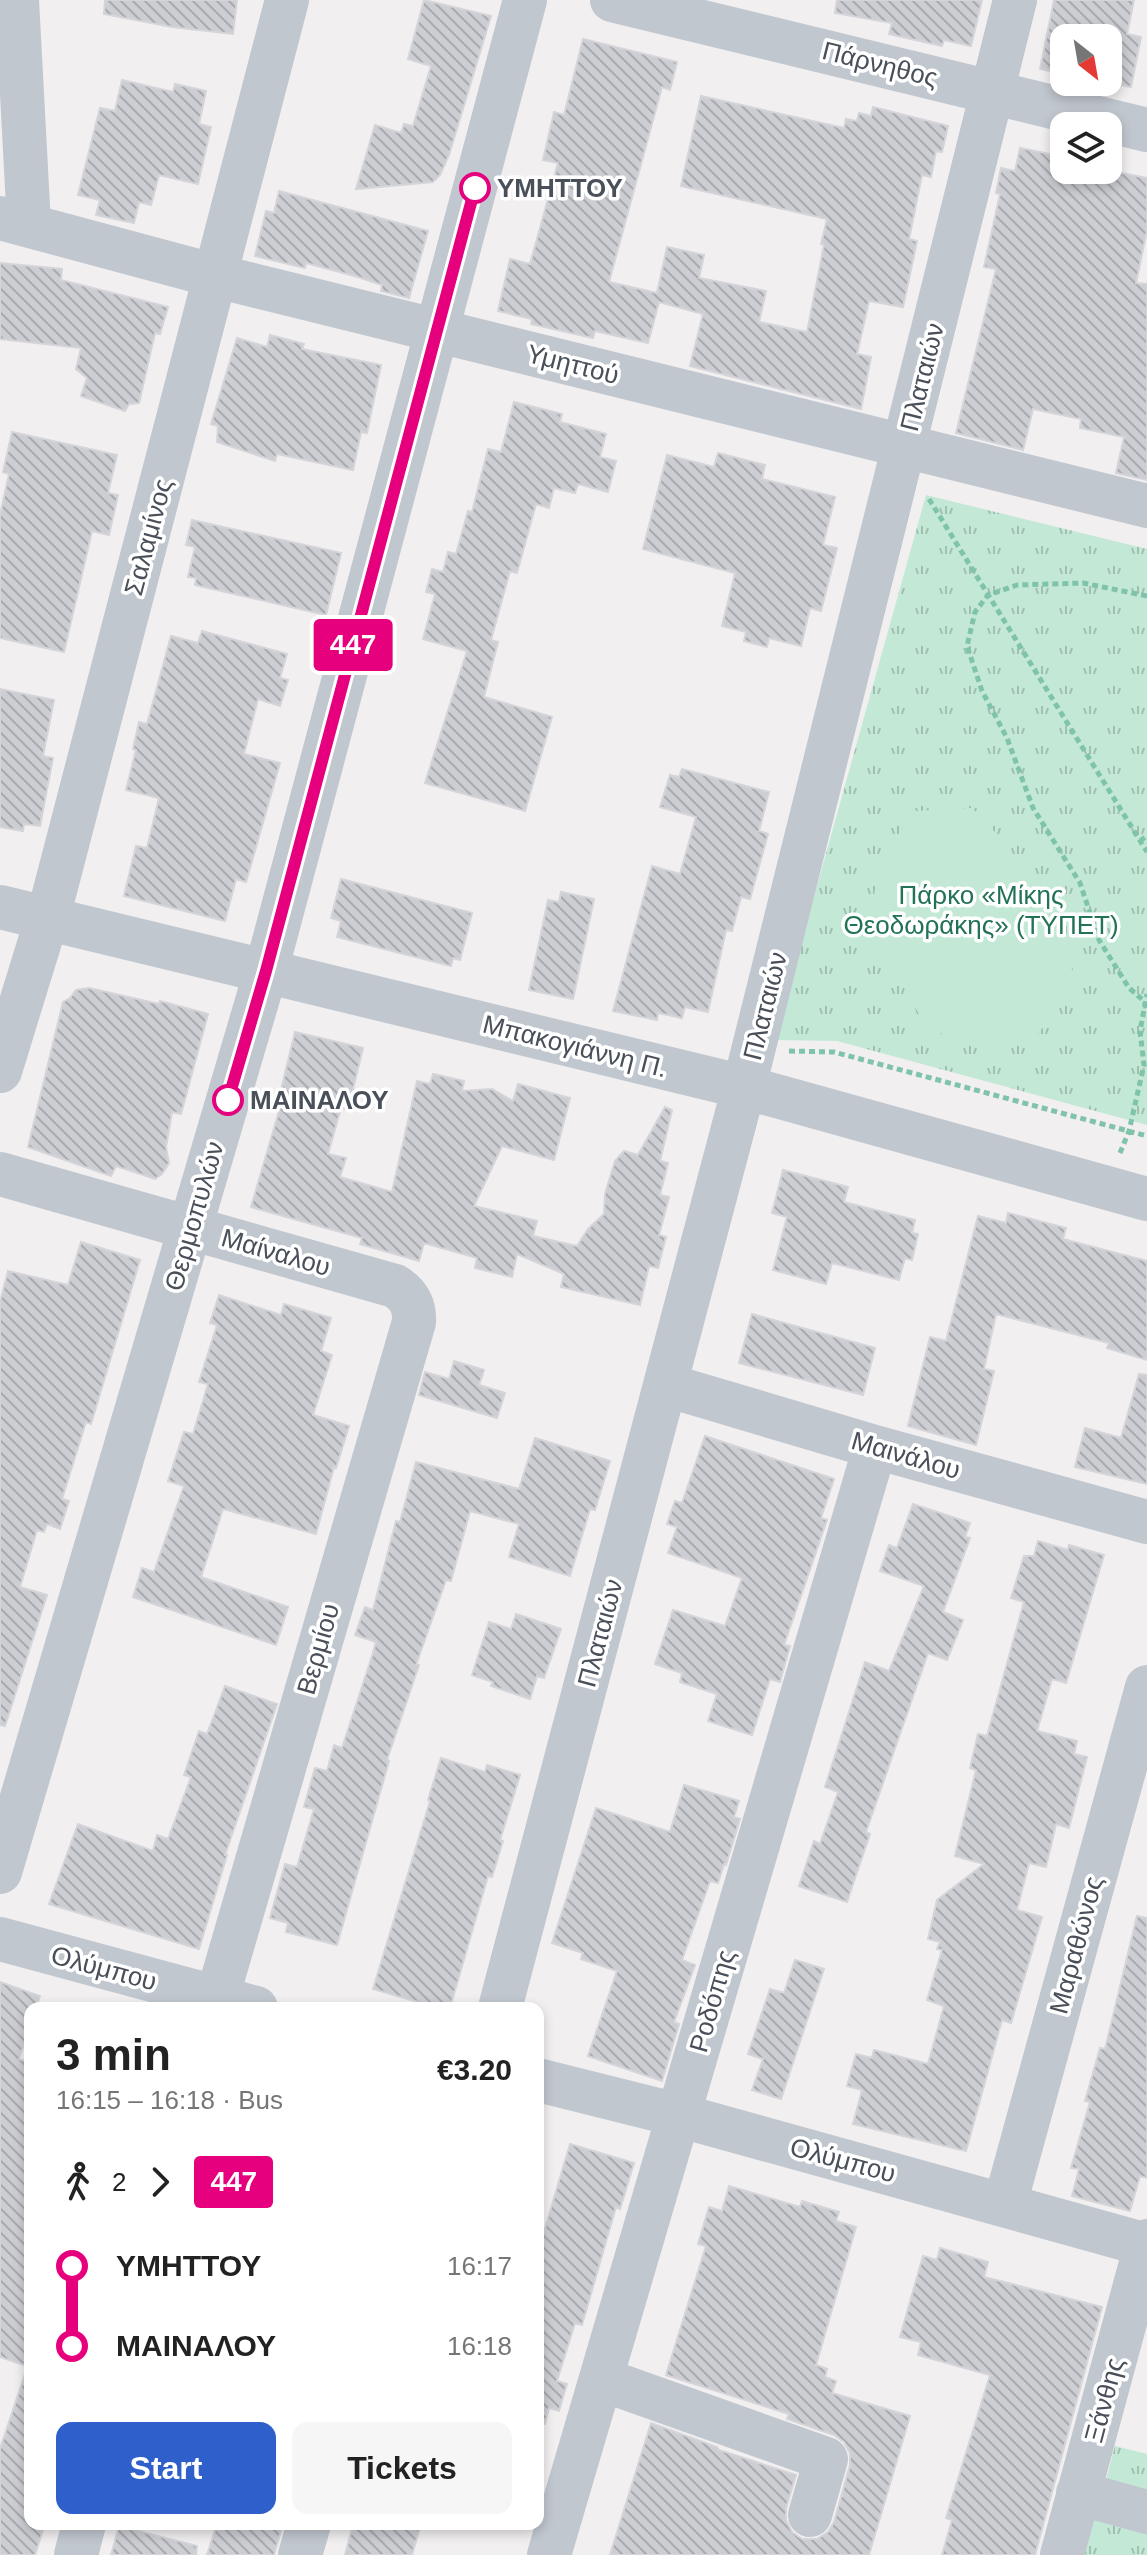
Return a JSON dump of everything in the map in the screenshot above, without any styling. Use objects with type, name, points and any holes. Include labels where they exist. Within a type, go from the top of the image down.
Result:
[{"type":"street","points":[[14,221],[17,0]]},
{"type":"street","name":"Σαλαμίνος","points":[[0,1071],[47,919],[287,0]]},
{"type":"street","name":"Θερμοπυλών","points":[[0,1872],[266,971],[525,0]]},
{"type":"street","name":"Πάρνηθος","points":[[612,0],[1147,130]]},
{"type":"street","name":"Πλαταιών","points":[[502,2002],[744,1087],[1015,0]]},
{"type":"street","name":"Υμηττού","points":[[14,221],[216,276],[1147,506]]},
{"type":"street","name":"Μπακογιάννη Π.","points":[[0,907],[744,1087],[1147,1199]]},
{"type":"street","name":"Μαίναλου","points":[[0,1174],[395,1286],[410,1299]]},
{"type":"street","name":"Βερμίου","points":[[234,2002],[414,1322],[410,1299]]},
{"type":"street","name":"Μαινάλου","points":[[666,1385],[1147,1522]]},
{"type":"street","name":"Ροδόπης","points":[[549,2555],[875,1447]]},
{"type":"street","name":"Μαραθώνος","points":[[1005,2204],[1147,1687]]},
{"type":"street","name":"Ολύμπου","points":[[0,1939],[226,2002]]},
{"type":"street","name":"Ολύμπου","points":[[544,2082],[1147,2243]]},
{"type":"street","name":"Ξάνθης","points":[[1062,2555],[1147,2243]]},
{"type":"street","points":[[601,2379],[826,2459],[810,2515]]},
{"type":"street","points":[[1078,2493],[1147,2512]]},
{"type":"street","points":[[76,2555],[82,2530]]},
{"type":"street","points":[[300,2555],[307,2530]]},
{"type":"path","points":[[905,446],[926,495],[1147,852]]},
{"type":"path","points":[[1147,596],[1083,583],[1017,585],[988,595],[975,612],[967,646],[982,691],[1007,738],[1033,808],[1080,883],[1099,940],[1129,988],[1144,1001],[1147,1011]]},
{"type":"path","points":[[1140,841],[1147,836]]},
{"type":"path","points":[[1106,1188],[1129,1131],[1138,1095],[1144,1065],[1140,1031],[1147,994]]},
{"type":"green space","name":"Πάρκο «Μίκης Θεοδωράκης» (ΤΥΠΕΤ)","points":[[926,495],[1147,549],[1147,1125],[837,1041],[774,1040]]},
{"type":"green space","points":[[972,808],[1006,845],[1034,883],[1056,925],[1073,973],[1055,1011],[1035,1038],[1005,1043],[958,1043],[924,1023],[870,919],[879,866],[914,811]]},
{"type":"green space","points":[[1115,2446],[1147,2454],[1147,2502],[1103,2491]]},
{"type":"green space","points":[[1095,2513],[1147,2528],[1147,2555],[1084,2555]]},
{"type":"building","points":[[105,0],[237,0],[233,34],[172,27],[104,14]]},
{"type":"building","points":[[424,0],[491,16],[449,155],[440,175],[433,182],[356,189],[375,125],[401,133],[404,124],[413,126],[431,66],[408,59]]},
{"type":"building","points":[[837,0],[982,0],[971,46],[944,40],[942,46],[889,34],[892,23],[835,13]]},
{"type":"building","points":[[1054,0],[1134,0],[1127,34],[1141,37],[1131,87],[1122,85],[1122,24],[1050,24],[1050,71],[1040,69]]},
{"type":"building","points":[[583,39],[677,62],[670,90],[662,87],[609,282],[657,293],[667,247],[704,255],[699,278],[766,291],[759,322],[807,332],[827,219],[681,186],[701,96],[844,128],[846,119],[857,121],[859,113],[871,116],[873,107],[948,126],[942,152],[936,151],[931,177],[922,175],[909,239],[917,241],[903,307],[869,301],[857,354],[871,357],[861,409],[690,366],[703,314],[659,302],[648,343],[595,331],[593,338],[531,324],[532,319],[498,311],[510,259],[530,264],[558,163],[543,160],[554,112],[564,115]]},
{"type":"building","points":[[122,80],[173,92],[175,84],[206,91],[199,124],[211,127],[198,184],[159,175],[151,205],[139,202],[134,223],[96,215],[100,200],[78,195],[100,108],[115,111]]},
{"type":"building","points":[[1020,148],[1050,154],[1050,184],[1122,184],[1122,173],[1147,178],[1147,230],[1136,283],[1147,284],[1147,480],[1116,473],[1124,437],[1080,428],[1081,419],[1033,409],[1023,450],[956,433],[996,269],[984,267],[1000,194],[996,193],[1001,168],[1015,171]]},
{"type":"building","points":[[279,191],[428,231],[409,298],[381,291],[382,285],[358,277],[306,263],[305,268],[255,256],[266,211],[274,213]]},
{"type":"building","points":[[0,263],[62,269],[61,280],[168,307],[160,334],[155,333],[139,403],[129,404],[125,411],[81,396],[87,378],[76,369],[81,348],[0,339]]},
{"type":"building","points":[[270,335],[304,344],[302,349],[381,365],[367,433],[361,432],[353,470],[277,454],[275,461],[217,442],[218,426],[211,424],[237,338],[267,347]]},
{"type":"building","points":[[514,402],[562,414],[560,422],[606,434],[600,457],[616,461],[608,492],[578,484],[575,493],[554,488],[549,508],[536,504],[517,573],[510,571],[491,640],[498,642],[484,697],[552,717],[525,811],[425,783],[467,651],[423,639],[435,594],[426,592],[432,569],[443,572],[448,552],[456,554],[468,511],[472,512],[488,449],[501,452]]},
{"type":"building","points":[[12,432],[117,455],[108,493],[118,495],[109,535],[92,531],[64,652],[0,638],[0,515],[9,474],[3,472]]},
{"type":"building","points":[[718,453],[765,465],[762,479],[835,497],[823,545],[837,548],[821,611],[810,608],[801,646],[769,638],[767,647],[744,641],[746,632],[722,626],[735,573],[643,549],[667,455],[714,467]]},
{"type":"building","points":[[192,520],[341,553],[326,615],[195,585],[196,578],[188,577],[195,547],[186,545]]},
{"type":"building","points":[[202,631],[287,654],[280,678],[288,680],[280,706],[258,699],[244,754],[280,763],[246,882],[236,879],[225,921],[124,896],[136,846],[147,848],[159,798],[126,790],[139,722],[147,724],[171,636],[198,643]]},
{"type":"building","points":[[0,689],[54,700],[43,756],[53,758],[40,826],[24,824],[23,831],[0,827]]},
{"type":"building","points":[[682,769],[769,792],[759,831],[768,834],[750,899],[741,897],[732,931],[726,930],[708,1012],[685,1007],[682,1018],[658,1013],[657,1020],[613,1011],[652,866],[680,874],[696,817],[660,807],[670,775],[679,777]]},
{"type":"building","points":[[341,879],[472,913],[460,960],[453,958],[451,966],[337,937],[341,921],[331,918]]},
{"type":"building","points":[[561,892],[594,899],[573,999],[529,990],[548,900],[559,902]]},
{"type":"building","points":[[89,988],[159,1004],[160,1001],[208,1014],[181,1114],[172,1112],[166,1147],[169,1163],[155,1179],[116,1166],[111,1176],[28,1147],[63,1002],[76,990]]},
{"type":"building","points":[[295,1032],[363,1048],[348,1110],[341,1108],[328,1154],[346,1158],[340,1177],[392,1192],[417,1081],[430,1084],[433,1074],[464,1081],[462,1091],[492,1089],[513,1101],[518,1084],[570,1098],[554,1160],[502,1146],[474,1206],[537,1221],[533,1236],[577,1246],[588,1229],[604,1214],[605,1194],[615,1161],[624,1151],[638,1155],[665,1107],[672,1110],[660,1161],[668,1163],[660,1195],[669,1197],[659,1235],[666,1237],[658,1268],[649,1266],[640,1305],[561,1287],[564,1274],[517,1254],[512,1277],[475,1268],[477,1258],[424,1243],[419,1261],[360,1244],[362,1238],[251,1207],[284,1094],[280,1094]]},
{"type":"building","points":[[783,1170],[848,1187],[844,1202],[915,1220],[912,1233],[918,1234],[912,1260],[905,1258],[899,1280],[832,1263],[826,1284],[773,1270],[787,1217],[772,1213]]},
{"type":"building","points":[[1008,1213],[1066,1228],[1063,1239],[1147,1261],[1147,1360],[1107,1348],[1109,1343],[996,1314],[984,1369],[994,1371],[976,1445],[908,1426],[930,1337],[946,1341],[978,1216],[1006,1223]]},
{"type":"building","points":[[81,1242],[140,1260],[91,1424],[86,1422],[62,1499],[69,1501],[60,1529],[47,1524],[44,1532],[37,1530],[20,1587],[47,1595],[5,1726],[0,1725],[0,1302],[8,1271],[68,1285]]},
{"type":"building","points":[[219,1295],[281,1315],[284,1304],[331,1318],[321,1351],[332,1355],[313,1415],[349,1426],[316,1534],[223,1509],[201,1577],[288,1607],[276,1645],[133,1597],[142,1568],[154,1572],[184,1486],[168,1481],[184,1432],[193,1434],[208,1384],[199,1382],[217,1325],[210,1323]]},
{"type":"building","points":[[752,1314],[875,1348],[863,1395],[739,1363]]},
{"type":"building","points":[[454,1361],[484,1370],[479,1385],[505,1393],[497,1418],[419,1395],[425,1372],[449,1379]]},
{"type":"building","points":[[1139,1374],[1147,1375],[1147,1484],[1075,1467],[1085,1428],[1121,1438]]},
{"type":"building","points":[[705,1436],[834,1479],[821,1518],[827,1520],[784,1645],[790,1646],[780,1682],[770,1679],[752,1735],[708,1721],[717,1694],[680,1682],[682,1673],[655,1664],[673,1610],[725,1626],[742,1578],[668,1553],[677,1527],[667,1524],[675,1501],[682,1503]]},
{"type":"building","points":[[535,1438],[610,1461],[595,1510],[590,1509],[570,1576],[509,1557],[519,1524],[470,1511],[451,1581],[446,1580],[416,1665],[419,1665],[387,1760],[337,1945],[286,1932],[288,1923],[270,1918],[285,1864],[297,1867],[314,1809],[304,1807],[315,1768],[327,1771],[334,1745],[342,1748],[372,1656],[376,1642],[355,1635],[365,1607],[373,1610],[396,1521],[400,1522],[416,1462],[519,1489]]},
{"type":"building","points":[[913,1504],[970,1523],[965,1537],[970,1538],[943,1612],[963,1620],[947,1660],[928,1653],[866,1832],[870,1834],[847,1902],[799,1886],[814,1841],[820,1844],[838,1792],[825,1787],[865,1662],[889,1671],[924,1586],[880,1571],[889,1545],[897,1548]]},
{"type":"building","points":[[1038,1541],[1068,1550],[1069,1545],[1104,1555],[1066,1683],[1052,1679],[1037,1731],[1077,1741],[1074,1754],[1087,1757],[1069,1828],[1056,1824],[1046,1867],[1029,1863],[1017,1910],[1042,1917],[1011,2023],[1002,2020],[966,2151],[853,2124],[862,2090],[847,2086],[856,2054],[872,2058],[874,2050],[928,2064],[944,2006],[927,2000],[942,1950],[937,1949],[940,1942],[928,1939],[937,1900],[984,1864],[955,1856],[976,1770],[970,1768],[978,1734],[987,1736],[1024,1602],[1011,1598],[1024,1556],[1034,1556]]},
{"type":"building","points":[[516,1614],[561,1629],[544,1678],[537,1676],[530,1699],[491,1686],[493,1682],[472,1675],[489,1622],[511,1629]]},
{"type":"building","points":[[225,1686],[277,1704],[225,1855],[199,1949],[49,1904],[78,1824],[153,1851],[157,1835],[168,1839],[191,1777],[184,1775],[199,1731],[207,1734]]},
{"type":"building","points":[[441,1758],[485,1772],[487,1765],[520,1775],[500,1840],[503,1841],[492,1877],[488,1876],[452,2002],[418,2002],[373,1989]]},
{"type":"building","points":[[684,1785],[739,1801],[734,1817],[740,1819],[726,1865],[718,1883],[710,1881],[682,1960],[695,1965],[674,2022],[679,2024],[662,2081],[588,2056],[617,1971],[581,1959],[583,1953],[552,1943],[596,1808],[670,1832]]},
{"type":"building","points":[[1137,1916],[1147,1918],[1147,2178],[1140,2176],[1130,2211],[1072,2196],[1079,2169],[1071,2168],[1090,2102],[1085,2101],[1100,2048],[1105,2049]]},
{"type":"building","points":[[795,1960],[824,1969],[781,2099],[752,2090],[763,2059],[748,2054],[770,1989],[784,1993]]},
{"type":"building","points":[[0,1982],[40,1996],[38,2002],[24,2002],[24,2044],[19,2059],[24,2061],[24,2365],[0,2357]]},
{"type":"building","points":[[570,2144],[634,2163],[620,2209],[616,2207],[582,2325],[575,2323],[557,2381],[567,2384],[559,2411],[549,2408],[545,2424],[544,2424],[544,2232]]},
{"type":"building","points":[[729,2186],[800,2207],[802,2201],[839,2212],[836,2221],[856,2227],[816,2365],[827,2369],[825,2377],[836,2381],[832,2393],[910,2416],[869,2555],[610,2555],[651,2423],[719,2450],[796,2475],[786,2508],[786,2520],[792,2532],[802,2539],[817,2539],[828,2532],[834,2522],[850,2465],[850,2453],[844,2442],[834,2435],[787,2419],[789,2414],[666,2375],[706,2246],[698,2244],[709,2207],[722,2211]]},
{"type":"building","points":[[940,2248],[988,2262],[984,2277],[1102,2307],[1035,2555],[942,2555],[952,2520],[946,2518],[990,2375],[918,2355],[921,2342],[900,2337],[923,2256],[937,2260]]},
{"type":"building","points":[[24,2377],[24,2530],[43,2530],[35,2555],[0,2555],[0,2449]]},
{"type":"building","points":[[118,2530],[135,2530],[197,2546],[196,2555],[111,2555]]},
{"type":"building","points":[[215,2530],[281,2530],[274,2555],[207,2555]]},
{"type":"building","points":[[351,2530],[419,2530],[412,2555],[345,2555]]},
{"type":"bus line","name":"447","points":[[228,1100],[266,971],[475,188]]},
{"type":"place","name":"ΥΜΗΤΤΟΥ","points":[[475,188]]},
{"type":"place","name":"ΜΑΙΝΑΛΟΥ","points":[[228,1100]]}]
